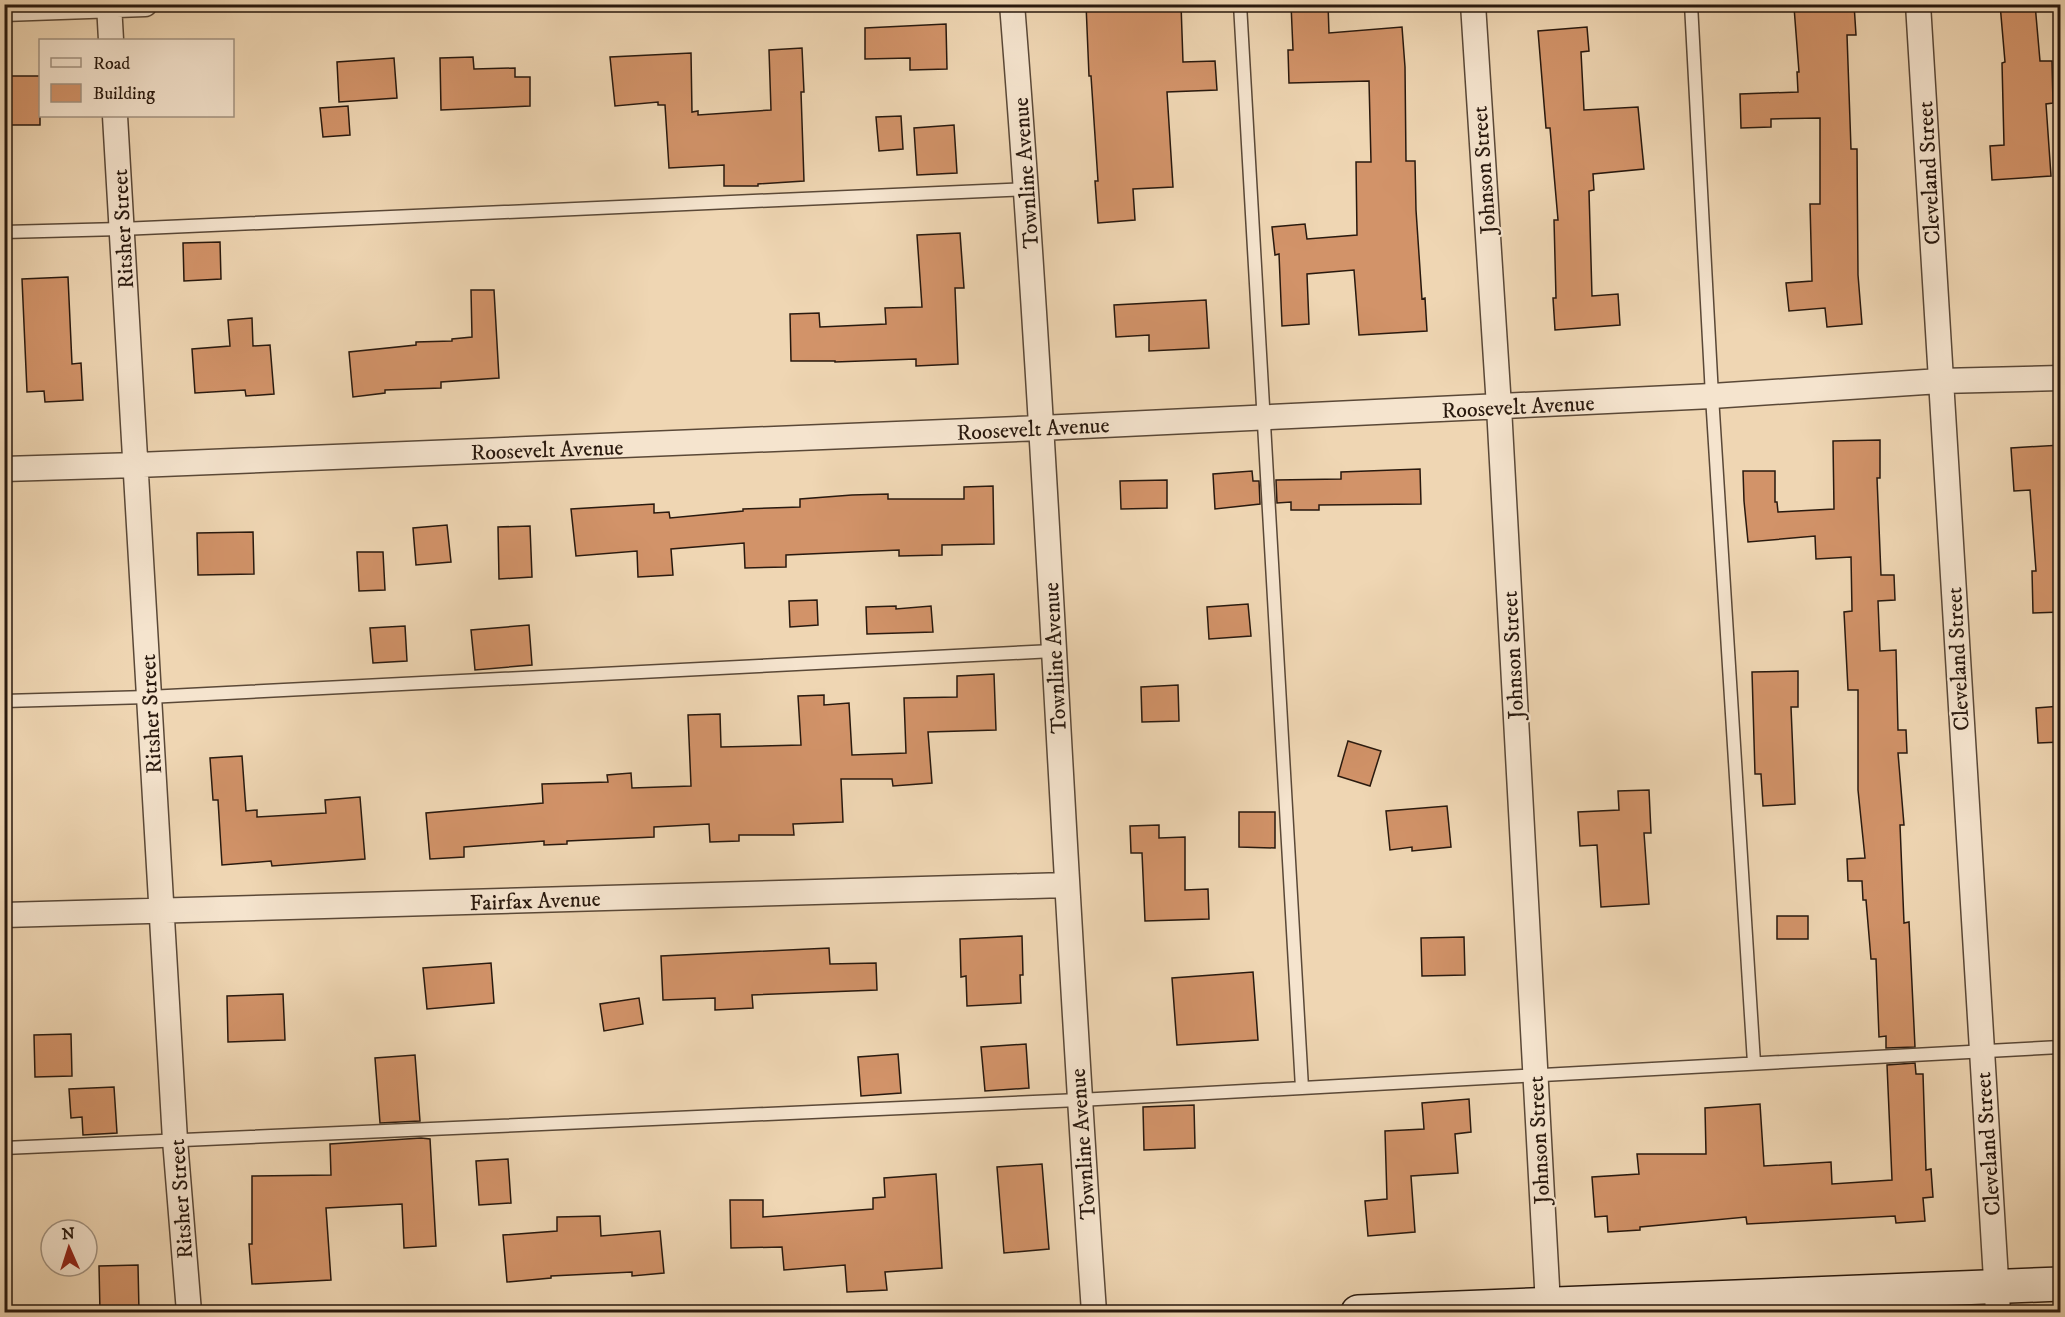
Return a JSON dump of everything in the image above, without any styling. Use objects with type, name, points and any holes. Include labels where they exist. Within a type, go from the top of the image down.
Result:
[{"type":"street","points":[[4,9],[145,4]]},
{"type":"street","name":"Townline Avenue","points":[[1012,4],[1027,189],[1066,885],[1094,1312]]},
{"type":"street","name":"Johnson Street","points":[[1473,4],[1499,407],[1548,1305]]},
{"type":"street","name":"Cleveland Street","points":[[1918,4],[1997,1300]]},
{"type":"street","points":[[109,5],[111,39]]},
{"type":"street","name":"Ritsher Street","points":[[115,117],[175,1140],[189,1312]]},
{"type":"street","name":"Roosevelt Avenue","points":[[4,469],[1041,428],[1712,396],[1940,381],[2061,378]]},
{"type":"street","name":"Fairfax Avenue","points":[[4,915],[1066,885]]},
{"type":"street","points":[[1358,1312],[1548,1305],[1997,1300],[2061,1284]]},
{"type":"lane","points":[[1240,4],[1302,1088]]},
{"type":"lane","points":[[1691,4],[1712,396],[1754,1063]]},
{"type":"lane","points":[[4,232],[121,229],[1027,189]]},
{"type":"lane","points":[[4,701],[148,697],[1053,651]]},
{"type":"lane","points":[[4,1148],[1079,1100],[2061,1047]]},
{"type":"building","points":[[1086,4],[1181,4],[1183,62],[1215,61],[1217,90],[1167,92],[1173,187],[1133,189],[1135,220],[1098,223],[1095,181],[1098,181],[1091,76],[1089,76]]},
{"type":"building","points":[[1291,4],[1328,4],[1329,33],[1402,27],[1405,67],[1406,161],[1415,161],[1422,299],[1425,298],[1427,331],[1359,335],[1354,270],[1307,274],[1309,324],[1282,326],[1279,254],[1275,255],[1272,227],[1305,224],[1307,239],[1357,235],[1356,162],[1371,162],[1369,81],[1289,83],[1288,50],[1293,50]]},
{"type":"building","points":[[1854,4],[1856,35],[1847,35],[1851,149],[1857,149],[1858,275],[1862,324],[1827,327],[1825,308],[1789,311],[1786,283],[1812,281],[1810,204],[1820,204],[1820,118],[1771,119],[1771,127],[1741,128],[1740,94],[1798,92],[1797,72],[1799,72],[1794,7]]},
{"type":"building","points":[[2000,4],[2035,4],[2040,61],[2052,61],[2053,103],[2046,104],[2051,176],[1992,180],[1990,146],[2004,145],[2002,63],[2005,62]]},
{"type":"building","points":[[946,24],[947,69],[910,70],[910,58],[865,59],[865,28]]},
{"type":"building","points":[[1587,27],[1589,51],[1581,52],[1584,110],[1638,107],[1644,169],[1593,174],[1594,190],[1589,191],[1592,296],[1618,294],[1620,325],[1555,330],[1554,220],[1558,220],[1550,128],[1546,128],[1538,31]]},
{"type":"building","points":[[802,48],[804,181],[758,184],[758,186],[724,186],[724,165],[669,168],[665,105],[658,105],[658,102],[615,106],[610,57],[691,53],[692,112],[698,111],[698,115],[771,110],[769,50]]},
{"type":"building","points":[[473,57],[474,69],[515,68],[515,77],[530,77],[530,106],[441,110],[440,58]]},
{"type":"building","points":[[394,58],[397,98],[339,102],[337,62]]},
{"type":"building","points":[[4,76],[39,76],[40,125],[4,125]]},
{"type":"building","points":[[348,106],[350,135],[323,137],[320,108]]},
{"type":"building","points":[[901,116],[903,149],[879,151],[876,117]]},
{"type":"building","points":[[954,125],[957,173],[917,175],[914,128]]},
{"type":"building","points":[[960,233],[964,288],[955,288],[958,364],[916,366],[916,359],[791,361],[790,314],[819,313],[820,327],[886,324],[885,308],[922,307],[917,235]]},
{"type":"building","points":[[220,242],[221,279],[184,281],[183,243]]},
{"type":"building","points":[[68,277],[72,364],[81,363],[83,400],[45,402],[44,391],[27,392],[22,279]]},
{"type":"building","points":[[471,290],[494,290],[499,378],[441,382],[441,388],[385,390],[385,393],[353,397],[349,352],[416,345],[416,342],[452,341],[452,339],[472,337]]},
{"type":"building","points":[[1206,300],[1209,348],[1149,351],[1149,335],[1116,337],[1114,305]]},
{"type":"building","points":[[252,318],[253,346],[270,345],[274,394],[246,396],[245,390],[195,393],[192,349],[230,346],[228,320]]},
{"type":"building","points":[[1880,440],[1880,478],[1877,478],[1881,575],[1894,575],[1895,600],[1878,601],[1880,651],[1896,650],[1898,730],[1906,730],[1907,753],[1898,753],[1904,825],[1900,825],[1904,923],[1909,922],[1915,1047],[1886,1048],[1886,1036],[1879,1037],[1876,959],[1871,959],[1862,881],[1848,881],[1847,859],[1865,858],[1858,790],[1858,690],[1848,690],[1844,612],[1852,611],[1851,557],[1816,559],[1815,536],[1748,542],[1743,471],[1775,471],[1775,502],[1777,502],[1778,512],[1834,509],[1833,441]]},
{"type":"building","points":[[2061,445],[2061,612],[2033,613],[2032,571],[2036,571],[2030,490],[2014,491],[2011,448]]},
{"type":"building","points":[[1420,469],[1421,504],[1319,505],[1319,510],[1291,510],[1291,502],[1277,503],[1276,480],[1341,479],[1341,472]]},
{"type":"building","points":[[1252,471],[1253,481],[1259,481],[1260,504],[1215,509],[1213,474]]},
{"type":"building","points":[[1167,480],[1167,508],[1121,509],[1120,481]]},
{"type":"building","points":[[993,486],[994,544],[942,545],[942,555],[899,556],[899,550],[786,555],[786,567],[745,568],[744,543],[671,549],[673,575],[638,577],[637,551],[576,556],[571,509],[654,504],[654,513],[669,512],[670,518],[743,511],[743,509],[800,507],[800,499],[852,495],[888,494],[888,499],[964,499],[964,487]]},
{"type":"building","points":[[447,525],[451,562],[416,565],[413,528]]},
{"type":"building","points":[[530,526],[532,577],[499,579],[498,527]]},
{"type":"building","points":[[253,532],[254,574],[198,575],[197,533]]},
{"type":"building","points":[[357,552],[383,552],[385,590],[359,591]]},
{"type":"building","points":[[817,600],[818,625],[790,627],[789,601]]},
{"type":"building","points":[[1248,604],[1251,636],[1209,639],[1207,607]]},
{"type":"building","points":[[896,606],[896,609],[931,606],[933,632],[867,634],[866,607]]},
{"type":"building","points":[[529,625],[532,665],[475,670],[471,630]]},
{"type":"building","points":[[405,626],[407,661],[373,663],[370,628]]},
{"type":"building","points":[[1798,671],[1798,707],[1791,707],[1795,804],[1763,806],[1761,774],[1755,774],[1752,672]]},
{"type":"building","points":[[994,674],[996,730],[928,732],[932,783],[893,786],[892,779],[841,779],[843,822],[793,824],[794,835],[739,835],[739,841],[710,842],[709,824],[654,827],[654,837],[567,841],[567,844],[544,845],[544,841],[464,847],[464,857],[430,859],[426,813],[543,803],[542,784],[608,782],[607,775],[631,773],[632,788],[691,786],[688,715],[720,714],[721,747],[801,745],[798,696],[824,695],[824,705],[849,703],[852,755],[906,753],[904,698],[957,697],[957,676]]},
{"type":"building","points":[[1178,685],[1179,721],[1142,722],[1141,687]]},
{"type":"building","points":[[2061,706],[2061,742],[2038,743],[2036,708]]},
{"type":"building","points":[[1348,741],[1381,751],[1370,786],[1338,776]]},
{"type":"building","points":[[242,756],[246,811],[257,810],[257,817],[326,813],[325,800],[360,797],[365,859],[272,866],[271,861],[222,865],[218,800],[213,800],[210,758]]},
{"type":"building","points":[[1649,790],[1651,833],[1644,833],[1649,904],[1601,907],[1597,845],[1580,846],[1578,812],[1619,810],[1618,791]]},
{"type":"building","points":[[1447,806],[1451,847],[1412,851],[1412,847],[1390,850],[1386,811]]},
{"type":"building","points":[[1239,812],[1275,812],[1275,848],[1239,847]]},
{"type":"building","points":[[1159,825],[1159,838],[1185,837],[1185,890],[1208,889],[1209,919],[1145,921],[1142,853],[1131,853],[1130,826]]},
{"type":"building","points":[[1777,916],[1808,916],[1808,939],[1777,939]]},
{"type":"building","points":[[1022,936],[1021,1003],[967,1006],[966,976],[961,977],[960,939]]},
{"type":"building","points":[[1464,937],[1465,975],[1422,976],[1421,938]]},
{"type":"building","points":[[829,948],[830,964],[876,963],[877,990],[752,995],[753,1008],[715,1010],[715,998],[663,1000],[661,956]]},
{"type":"building","points":[[491,963],[494,1003],[427,1009],[423,968]]},
{"type":"building","points":[[1253,972],[1258,1040],[1177,1045],[1172,978]]},
{"type":"building","points":[[283,994],[285,1040],[228,1042],[227,996]]},
{"type":"building","points":[[639,998],[643,1024],[604,1031],[600,1004]]},
{"type":"building","points":[[71,1034],[72,1076],[35,1077],[34,1035]]},
{"type":"building","points":[[1026,1044],[1029,1088],[985,1091],[981,1047]]},
{"type":"building","points":[[898,1054],[901,1093],[861,1096],[858,1057]]},
{"type":"building","points":[[415,1055],[420,1121],[380,1123],[375,1058]]},
{"type":"building","points":[[1915,1063],[1916,1074],[1923,1074],[1926,1170],[1931,1169],[1933,1197],[1923,1198],[1925,1221],[1896,1223],[1895,1216],[1747,1224],[1746,1217],[1608,1232],[1607,1216],[1595,1217],[1592,1177],[1639,1174],[1637,1154],[1706,1154],[1705,1108],[1760,1104],[1764,1166],[1831,1162],[1832,1184],[1892,1180],[1887,1065]]},
{"type":"building","points":[[114,1087],[117,1133],[83,1135],[82,1117],[71,1118],[69,1089]]},
{"type":"building","points":[[1469,1099],[1471,1132],[1455,1134],[1458,1173],[1411,1176],[1415,1232],[1368,1236],[1365,1201],[1387,1199],[1385,1131],[1424,1129],[1422,1103]]},
{"type":"building","points":[[1194,1105],[1195,1148],[1144,1150],[1143,1107]]},
{"type":"building","points":[[430,1139],[436,1246],[404,1248],[402,1204],[326,1208],[331,1280],[252,1284],[249,1244],[252,1244],[252,1176],[331,1175],[330,1144]]},
{"type":"building","points":[[508,1159],[511,1203],[479,1205],[476,1161]]},
{"type":"building","points":[[1042,1164],[1049,1249],[1004,1253],[997,1167]]},
{"type":"building","points":[[936,1174],[942,1268],[885,1272],[887,1290],[847,1292],[845,1265],[784,1270],[782,1247],[731,1248],[730,1200],[763,1200],[763,1217],[873,1209],[873,1198],[885,1197],[884,1178]]},
{"type":"building","points":[[600,1216],[601,1236],[660,1231],[664,1273],[632,1276],[632,1272],[551,1276],[551,1278],[507,1282],[503,1235],[557,1231],[557,1217]]},
{"type":"building","points":[[138,1265],[139,1312],[100,1312],[99,1266]]}]
